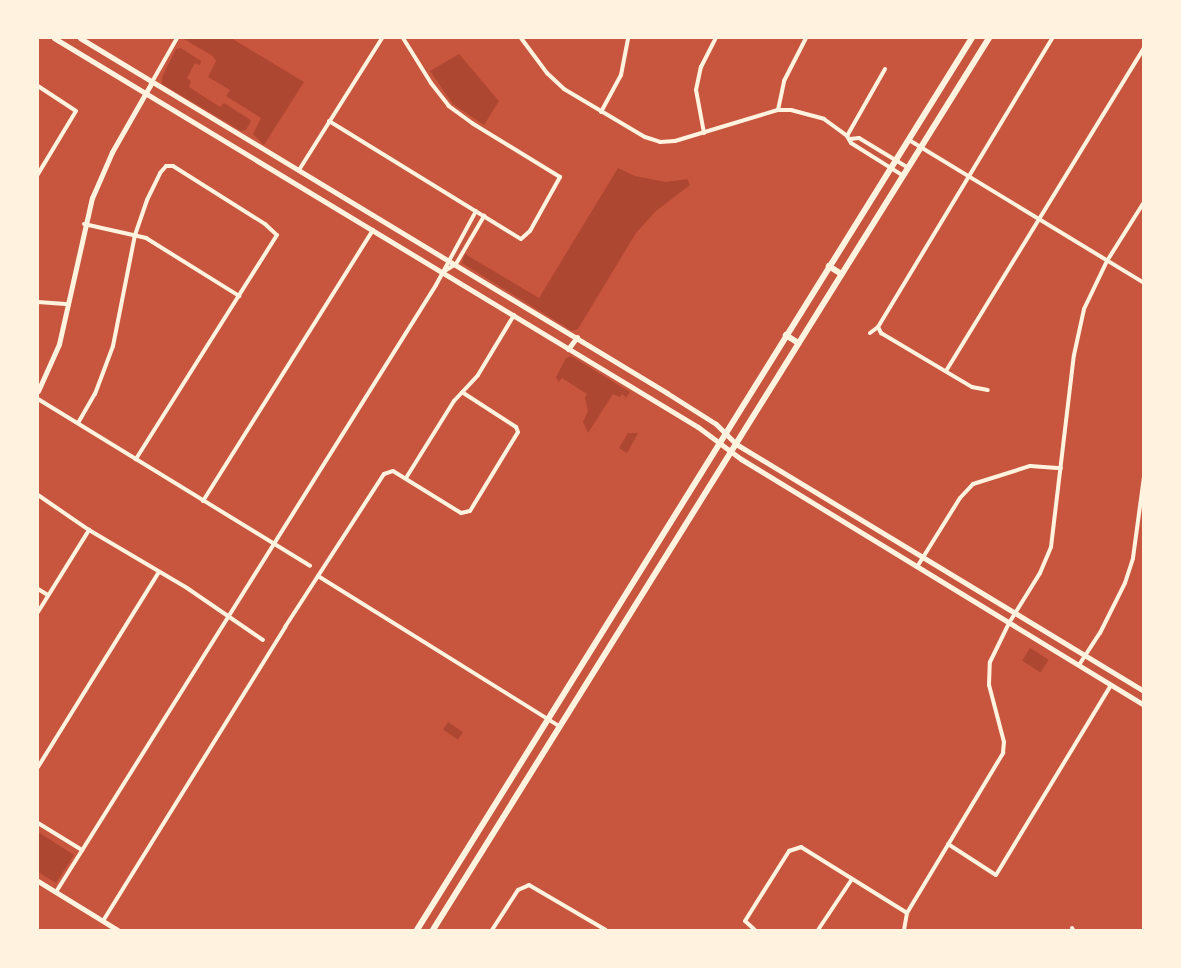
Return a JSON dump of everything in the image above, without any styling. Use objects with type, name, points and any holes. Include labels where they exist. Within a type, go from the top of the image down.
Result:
[{"type":"main road","points":[[54,38],[444,272],[720,443],[731,452],[856,530],[1144,705]]},
{"type":"main road","points":[[80,38],[576,337],[726,432],[736,444],[1144,691]]},
{"type":"main road","points":[[417,930],[907,138],[972,38]]},
{"type":"main road","points":[[423,920],[434,929],[558,726],[988,38]]},
{"type":"main road","points":[[964,51],[975,58]]},
{"type":"main road","points":[[38,391],[59,344],[69,304],[84,224],[101,176],[152,82]]},
{"type":"main road","points":[[829,266],[842,274]]},
{"type":"main road","points":[[786,335],[799,343]]},
{"type":"main road","points":[[568,349],[576,337]]},
{"type":"main road","points":[[856,530],[862,521]]},
{"type":"main road","points":[[634,581],[646,588]]},
{"type":"main road","points":[[480,830],[490,837]]},
{"type":"street","points":[[152,82],[177,38]]},
{"type":"street","points":[[299,170],[382,38]]},
{"type":"street","points":[[329,121],[521,239],[560,177],[472,124],[449,106],[431,83],[403,38]]},
{"type":"street","points":[[521,38],[547,73],[564,89],[631,130],[660,142],[675,141],[778,110],[812,114],[848,137],[859,138],[907,167]]},
{"type":"street","points":[[601,112],[621,75],[628,38]]},
{"type":"street","points":[[704,133],[696,90],[701,67],[716,38]]},
{"type":"street","points":[[778,110],[784,81],[806,38]]},
{"type":"street","points":[[870,333],[878,327],[1052,38]]},
{"type":"street","points":[[946,371],[1144,48]]},
{"type":"street","points":[[848,137],[885,69]]},
{"type":"street","points":[[38,86],[76,111],[38,174]]},
{"type":"street","points":[[848,137],[851,143],[902,175]]},
{"type":"street","points":[[907,138],[1144,283]]},
{"type":"street","points":[[78,423],[95,394],[110,355],[135,235],[152,187],[166,166],[180,170],[265,224],[276,235],[136,459]]},
{"type":"street","points":[[904,930],[907,914],[1003,753],[1004,742],[989,685],[990,662],[1009,623],[1049,556],[1081,323],[1107,261],[1144,202]]},
{"type":"street","points":[[56,892],[444,272],[448,259],[476,211]]},
{"type":"street","points":[[444,272],[456,264],[484,216]]},
{"type":"street","points":[[84,224],[135,235],[158,244],[239,296]]},
{"type":"street","points":[[203,500],[373,230]]},
{"type":"street","points":[[38,302],[69,304]]},
{"type":"street","points":[[406,478],[462,392],[478,375],[514,315]]},
{"type":"street","points":[[878,327],[881,333],[972,387],[988,390]]},
{"type":"street","points":[[103,921],[369,494],[384,474],[394,471],[461,513],[470,511],[518,432],[516,427],[462,392]]},
{"type":"street","points":[[38,399],[310,566]]},
{"type":"street","points":[[917,567],[960,498],[973,484],[1030,466],[1061,468]]},
{"type":"street","points":[[1079,665],[1114,607],[1130,570],[1144,478]]},
{"type":"street","points":[[38,495],[88,530],[159,572],[263,640]]},
{"type":"street","points":[[38,612],[88,530]]},
{"type":"street","points":[[38,767],[159,572]]},
{"type":"street","points":[[318,576],[558,726]]},
{"type":"street","points":[[38,589],[48,595]]},
{"type":"street","points":[[948,844],[996,875],[1111,685]]},
{"type":"street","points":[[38,823],[82,850]]},
{"type":"street","points":[[755,930],[745,921],[789,852],[801,847],[907,914]]},
{"type":"street","points":[[818,930],[852,879]]},
{"type":"street","points":[[38,881],[118,930]]},
{"type":"street","points":[[492,930],[518,890],[529,885],[606,930]]},
{"type":"shaded area","points":[[182,38],[231,38],[304,82],[264,145],[253,134],[261,118],[226,96],[230,90],[208,77],[216,61],[213,56]]},
{"type":"shaded area","points":[[181,48],[201,61],[200,65],[195,63],[187,78],[191,81],[189,87],[220,107],[224,103],[249,119],[251,121],[246,130],[241,131],[162,84],[162,77],[176,49]]},
{"type":"shaded area","points":[[459,54],[499,101],[484,125],[453,104],[430,71]]},
{"type":"shaded area","points":[[618,168],[635,176],[666,182],[687,179],[690,185],[656,211],[636,233],[578,329],[572,331],[462,263],[465,254],[539,298]]},
{"type":"shaded area","points":[[571,356],[630,392],[624,401],[626,397],[622,394],[620,397],[613,394],[588,433],[583,422],[588,411],[585,398],[587,394],[562,378],[559,382],[556,377],[566,358]]},
{"type":"shaded area","points":[[628,433],[638,433],[627,453],[619,448]]},
{"type":"shaded area","points":[[1030,648],[1049,660],[1041,672],[1022,661]]},
{"type":"shaded area","points":[[448,722],[463,732],[458,740],[443,729]]},
{"type":"shaded area","points":[[38,832],[74,855],[56,883],[38,872]]}]
